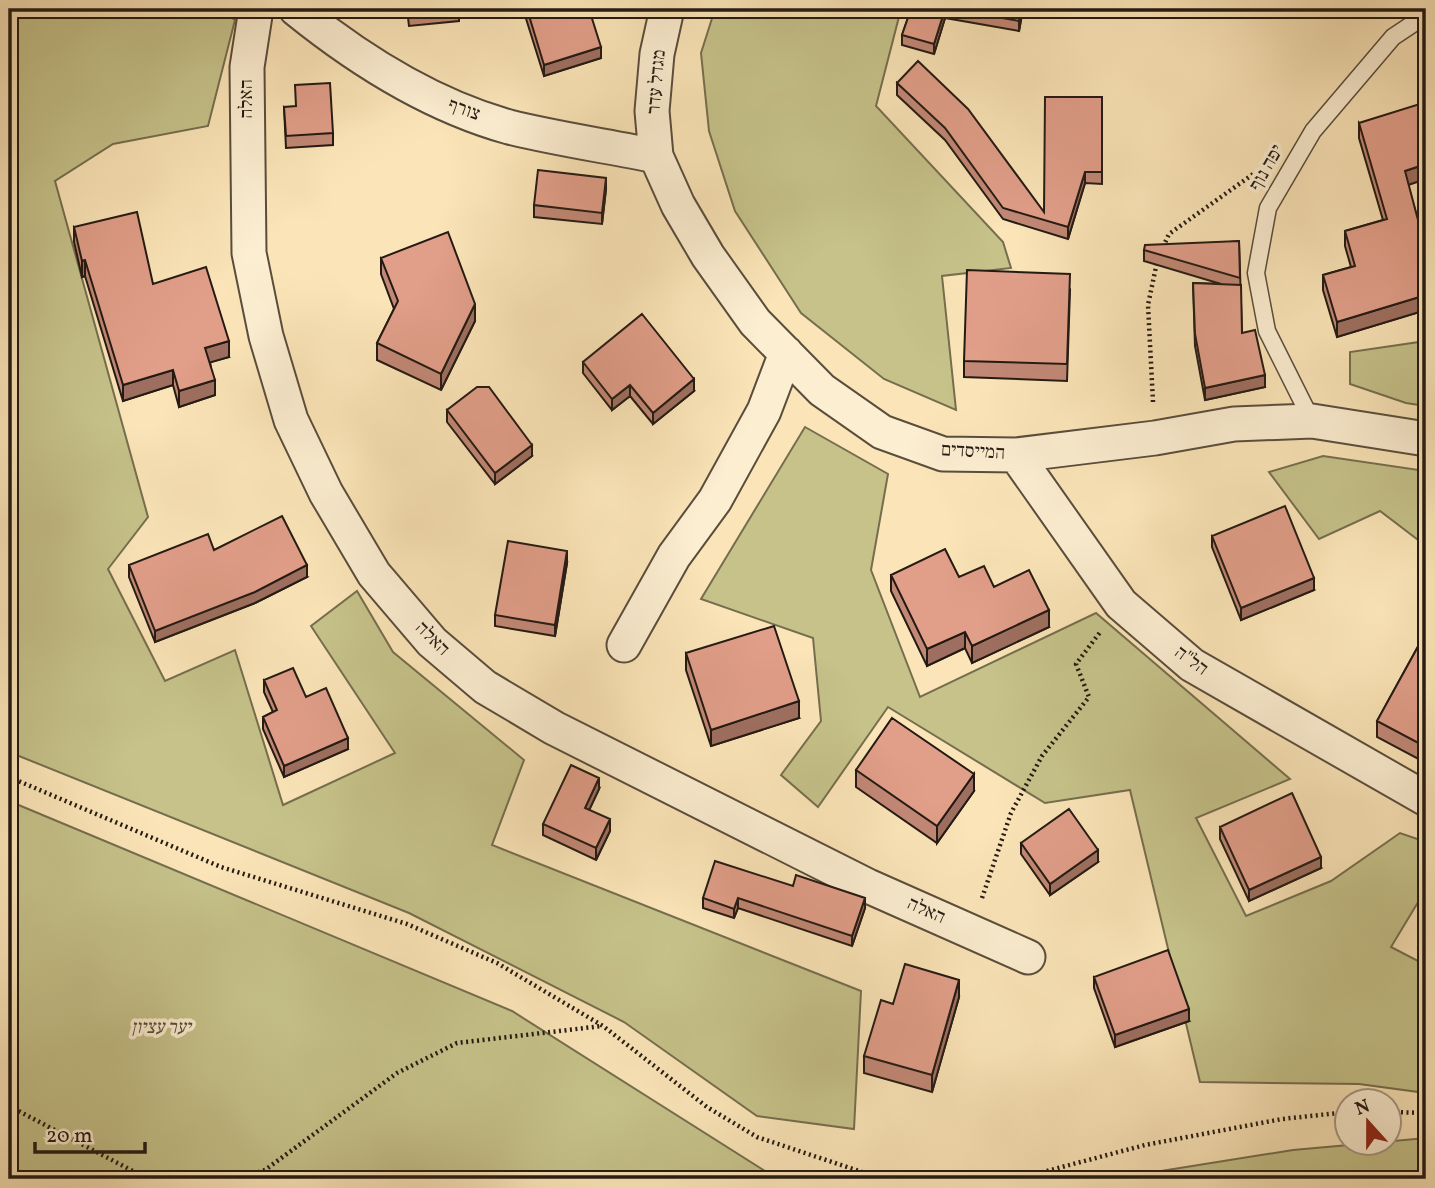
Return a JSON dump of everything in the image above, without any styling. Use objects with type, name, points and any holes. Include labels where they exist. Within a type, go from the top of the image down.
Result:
[{"type":"street","name":"האלה","points":[[256,9],[247,67],[248,253],[263,324],[291,420],[326,493],[374,573],[432,642],[485,687],[554,727],[868,886],[1028,957]]},
{"type":"street","name":"צורף","points":[[296,9],[394,79],[448,105],[509,127],[656,156]]},
{"type":"street","name":"מגדל עדר","points":[[656,156],[652,111],[657,54],[667,9]]},
{"type":"street","name":"המייסדים","points":[[656,156],[678,205],[708,256],[755,322],[822,390],[881,432],[943,454],[1016,455],[1155,438],[1234,424],[1312,421],[1426,439]]},
{"type":"street","points":[[624,645],[674,556],[722,489],[764,411],[786,353]]},
{"type":"street","name":"הל\"ה","points":[[1016,455],[1121,604],[1192,665],[1426,799]]},
{"type":"lane","name":"יפה נוף","points":[[1312,421],[1267,331],[1256,273],[1268,208],[1313,131],[1393,37],[1426,15]]},
{"type":"path","points":[[1155,438],[1148,305],[1155,266],[1169,234],[1258,170]]},
{"type":"path","points":[[960,926],[982,897],[1011,813],[1042,756],[1089,697],[1076,664],[1121,604]]},
{"type":"path","points":[[9,777],[221,867],[407,924],[497,963],[603,1026],[707,1107],[757,1138],[868,1174],[1024,1177],[1145,1145],[1282,1119],[1334,1113]]},
{"type":"path","points":[[237,1179],[265,1170],[397,1073],[457,1043],[603,1026]]},
{"type":"path","points":[[9,1106],[148,1179]]},
{"type":"path","points":[[1404,1112],[1426,1113]]},
{"type":"green space","points":[[9,9],[219,9],[235,20],[208,126],[113,144],[55,181],[148,517],[108,569],[165,681],[235,650],[283,805],[395,753],[311,626],[357,591],[393,652],[524,760],[492,845],[861,991],[854,1129],[757,1116],[624,1022],[409,913],[9,752]]},
{"type":"green space","points":[[715,9],[901,9],[876,106],[1003,242],[1011,268],[942,276],[956,410],[884,379],[801,313],[735,211],[709,131],[701,53]]},
{"type":"green space","points":[[1426,341],[1426,406],[1406,403],[1350,384],[1350,352]]},
{"type":"green space","points":[[805,427],[888,474],[871,570],[920,697],[1096,613],[1290,779],[1196,818],[1246,916],[1331,881],[1400,833],[1426,842],[1426,889],[1391,947],[1426,965],[1426,1093],[1404,1090],[1404,1086],[1200,1082],[1130,790],[1045,803],[888,707],[818,807],[781,775],[821,721],[813,638],[701,599]]},
{"type":"green space","points":[[1323,456],[1426,471],[1426,546],[1380,511],[1319,539],[1269,472]]},
{"type":"green space","name":"יער עציון","points":[[9,801],[512,1011],[776,1178],[783,1179],[9,1179]]},
{"type":"green space","points":[[1426,1138],[1426,1179],[1111,1179],[1293,1150],[1334,1146],[1334,1156],[1404,1156],[1404,1140]]},
{"type":"building","points":[[409,9],[459,9],[409,14]]},
{"type":"building","points":[[527,9],[589,9],[601,47],[544,65]]},
{"type":"building","points":[[911,9],[945,9],[934,44],[902,35]]},
{"type":"building","points":[[951,9],[1021,9],[1019,21]]},
{"type":"building","points":[[918,61],[968,109],[1044,212],[1045,97],[1102,97],[1102,172],[1085,172],[1068,227],[1003,208],[945,128],[897,83]]},
{"type":"building","points":[[330,83],[333,133],[286,136],[284,107],[296,106],[295,85]]},
{"type":"building","points":[[1426,102],[1426,164],[1405,171],[1422,235],[1426,234],[1426,295],[1337,322],[1323,275],[1355,266],[1345,231],[1387,219],[1359,123]]},
{"type":"building","points":[[538,170],[606,178],[602,213],[534,205]]},
{"type":"building","points":[[137,212],[153,284],[206,267],[229,341],[205,348],[215,380],[179,391],[173,370],[123,385],[85,260],[82,261],[74,227]]},
{"type":"building","points":[[448,232],[475,304],[441,374],[377,343],[398,301],[381,258]]},
{"type":"building","points":[[1239,241],[1240,278],[1144,250],[1145,245]]},
{"type":"building","points":[[967,270],[1070,274],[1067,364],[964,361]]},
{"type":"building","points":[[1193,283],[1241,285],[1242,333],[1255,330],[1265,375],[1205,388],[1195,334]]},
{"type":"building","points":[[642,314],[694,379],[653,413],[630,385],[612,399],[583,362]]},
{"type":"building","points":[[477,387],[489,387],[532,445],[495,473],[447,410]]},
{"type":"building","points":[[1285,506],[1314,578],[1241,608],[1212,536]]},
{"type":"building","points":[[282,516],[307,565],[255,592],[155,631],[129,565],[208,534],[214,550]]},
{"type":"building","points":[[508,541],[567,551],[555,625],[495,615]]},
{"type":"building","points":[[945,549],[959,577],[984,566],[994,587],[1029,570],[1049,610],[972,646],[965,632],[927,649],[891,575]]},
{"type":"building","points":[[774,626],[799,701],[711,730],[686,653]]},
{"type":"building","points":[[1426,632],[1426,747],[1377,721]]},
{"type":"building","points":[[293,668],[306,697],[326,688],[348,738],[284,766],[263,717],[277,710],[264,680]]},
{"type":"building","points":[[892,718],[974,774],[937,826],[856,770]]},
{"type":"building","points":[[571,765],[599,778],[585,808],[610,819],[596,848],[543,824]]},
{"type":"building","points":[[1292,793],[1321,857],[1249,890],[1220,827]]},
{"type":"building","points":[[1069,809],[1098,850],[1050,884],[1021,843]]},
{"type":"building","points":[[715,861],[793,886],[796,875],[865,898],[852,936],[738,898],[734,909],[703,898]]},
{"type":"building","points":[[1426,928],[1426,951],[1418,947]]},
{"type":"building","points":[[1168,950],[1189,1009],[1115,1035],[1094,977]]},
{"type":"building","points":[[905,964],[959,980],[932,1075],[864,1056],[881,1000],[893,1004]]}]
